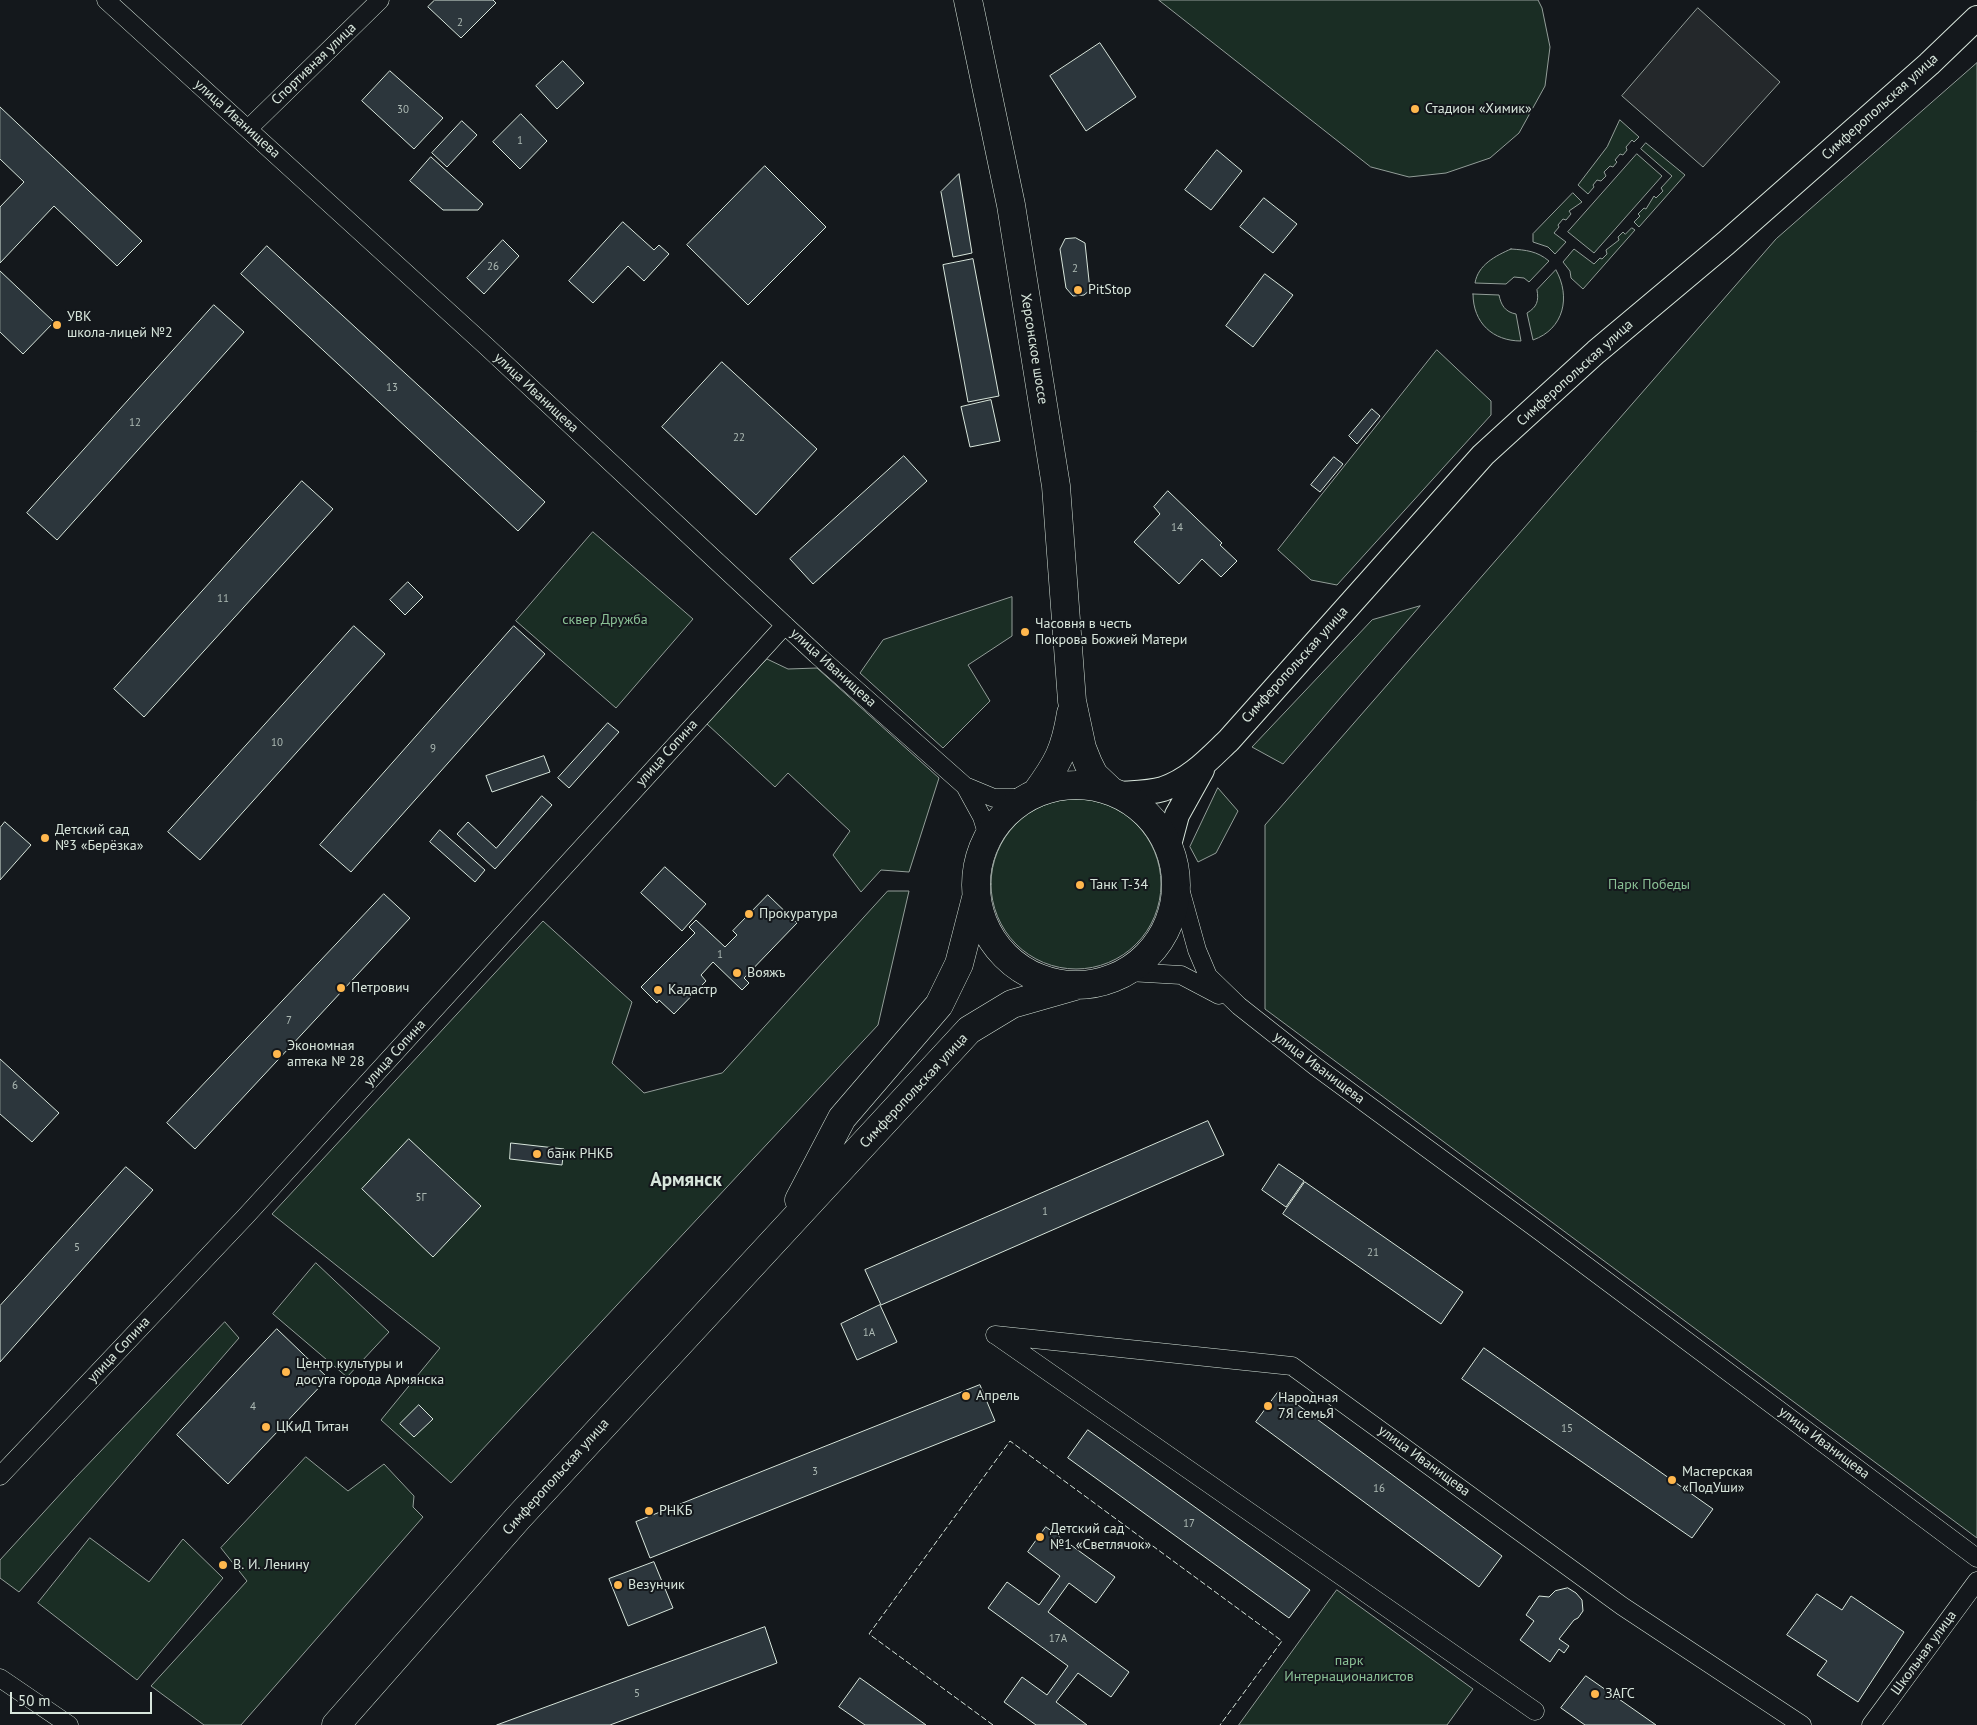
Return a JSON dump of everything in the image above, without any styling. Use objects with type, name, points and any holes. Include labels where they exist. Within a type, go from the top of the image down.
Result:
[{"type":"highway","name":"Херсонское шоссе","points":[[968,0],[1011,205],[1056,486],[1072,701],[1082,748],[1088,763],[1094,775],[1115,793]]},
{"type":"highway","name":"Херсонское шоссе","points":[[1031,795],[1059,760],[1067,736],[1072,701]]},
{"type":"highway","points":[[1073,785],[1092,786],[1115,793],[1140,807],[1156,824],[1169,845],[1177,878],[1175,906],[1166,932],[1150,955],[1128,972],[1102,983],[1075,986],[1050,983],[1027,973],[1006,958],[992,940],[982,920],[976,898],[977,871],[984,845],[994,826],[1009,810],[1031,795],[1054,787],[1073,785]]},
{"type":"highway","name":"Симферопольская улица","points":[[779,1234],[842,1118],[939,1005],[959,964],[976,898]]},
{"type":"highway","name":"Симферопольская улица","points":[[336,1725],[512,1525],[779,1234],[874,1136],[929,1072],[969,1030],[1012,1004],[1075,986]]},
{"type":"main road","name":"Симферопольская улица","points":[[1115,793],[1162,789],[1183,780],[1207,762],[1229,740],[1483,454],[1596,352],[1726,243],[1977,18]]},
{"type":"main road","name":"Симферопольская улица","points":[[1169,845],[1177,815],[1207,762]]},
{"type":"street","name":"улица Иванищева","points":[[106,0],[500,359],[785,625],[965,786],[994,798],[1031,795]]},
{"type":"street","name":"Спортивная улица","points":[[248,129],[380,0]]},
{"type":"street","name":"улица Сопина","points":[[0,1476],[260,1201],[785,625]]},
{"type":"street","name":"улица Иванищева","points":[[965,786],[982,818],[986,830],[984,845]]},
{"type":"street","name":"улица Иванищева","points":[[1177,878],[1197,950],[1208,976],[1239,1006],[1315,1066],[1541,1232],[1977,1558]]},
{"type":"street","name":"улица Иванищева","points":[[1128,972],[1181,976],[1239,1006]]},
{"type":"street","name":"улица Иванищева","points":[[1535,1710],[995,1335],[1292,1366],[1622,1606],[1802,1725]]},
{"type":"street","name":"Школьная улица","points":[[1871,1725],[1977,1580]]},
{"type":"street","points":[[0,1678],[69,1725]]},
{"type":"green space","name":"Стадион «Химик»","points":[[1159,0],[1538,0],[1542,8],[1550,47],[1545,86],[1519,133],[1490,158],[1446,173],[1409,177],[1371,167]]},
{"type":"green space","name":"Парк Победы","points":[[1977,63],[1977,1538],[1265,1009],[1265,825],[1776,239]]},
{"type":"green space","points":[[1620,120],[1639,137],[1634,142],[1632,140],[1626,147],[1627,150],[1623,155],[1620,154],[1615,160],[1617,162],[1613,167],[1610,166],[1604,172],[1606,176],[1601,181],[1597,180],[1588,194],[1578,185],[1607,147]]},
{"type":"green space","points":[[1646,143],[1685,175],[1639,227],[1634,222],[1640,216],[1638,214],[1644,208],[1646,209],[1654,196],[1656,198],[1663,191],[1661,188],[1672,176],[1641,149]]},
{"type":"green space","points":[[1637,154],[1662,176],[1594,253],[1568,232]]},
{"type":"green space","points":[[1573,193],[1582,202],[1569,211],[1571,214],[1558,225],[1559,227],[1554,233],[1566,242],[1555,254],[1548,247],[1533,242],[1533,234]]},
{"type":"green space","points":[[1632,228],[1635,230],[1583,289],[1571,278],[1570,271],[1563,262],[1574,249],[1594,264],[1607,254],[1606,250],[1619,240],[1618,237],[1623,232],[1625,234]]},
{"type":"green space","points":[[1511,249],[1531,252],[1549,261],[1529,282],[1524,278],[1514,277],[1506,284],[1475,283],[1483,266],[1493,258]]},
{"type":"green space","points":[[1556,270],[1561,280],[1563,291],[1562,311],[1552,328],[1544,335],[1533,340],[1527,313],[1536,303],[1538,297],[1537,290]]},
{"type":"green space","points":[[1473,294],[1499,295],[1504,308],[1516,314],[1521,341],[1502,338],[1486,328],[1477,314]]},
{"type":"green space","points":[[1437,350],[1491,401],[1491,415],[1337,585],[1311,580],[1278,550]]},
{"type":"green space","name":"сквер Дружба","points":[[593,532],[693,619],[616,708],[516,621]]},
{"type":"green space","points":[[1012,597],[1012,636],[968,665],[990,701],[943,748],[860,673],[883,640]]},
{"type":"green space","points":[[1420,606],[1283,764],[1252,747],[1372,620]]},
{"type":"green space","points":[[767,659],[788,669],[817,668],[939,778],[909,872],[881,870],[861,892],[833,855],[850,831],[788,773],[775,787],[707,724]]},
{"type":"green space","points":[[1218,788],[1238,811],[1216,853],[1198,862],[1190,847]]},
{"type":"green space","points":[[1084,799],[1109,805],[1130,818],[1142,830],[1158,859],[1161,884],[1160,901],[1155,917],[1142,938],[1130,950],[1101,966],[1068,969],[1043,963],[1022,950],[1010,938],[994,909],[991,876],[997,851],[1010,830],[1022,818],[1051,802]]},
{"type":"green space","points":[[888,891],[909,891],[878,1025],[451,1483],[381,1420],[440,1348],[272,1214],[543,921],[632,1002],[612,1063],[644,1093],[722,1073]]},
{"type":"green space","points":[[316,1263],[389,1332],[347,1377],[273,1314]]},
{"type":"green space","points":[[225,1322],[239,1338],[19,1592],[0,1578],[0,1560],[75,1478]]},
{"type":"green space","points":[[306,1457],[348,1491],[384,1464],[414,1496],[413,1507],[423,1517],[241,1725],[204,1725],[151,1686],[247,1581],[221,1548]]},
{"type":"green space","points":[[90,1538],[149,1582],[183,1539],[223,1578],[137,1680],[38,1603]]},
{"type":"green space","name":"парк Интернационалистов","points":[[1337,1590],[1473,1689],[1447,1725],[1239,1725]]},
{"type":"shaded area","points":[[1698,8],[1780,82],[1703,167],[1622,96]]},
{"type":"building","points":[[435,0],[493,0],[496,3],[461,38],[428,7]]},
{"type":"building","points":[[1100,43],[1136,97],[1086,131],[1050,76]]},
{"type":"building","points":[[563,61],[584,83],[557,109],[536,86]]},
{"type":"building","points":[[390,71],[443,118],[414,149],[362,101]]},
{"type":"building","points":[[0,107],[142,241],[117,266],[54,206],[0,263],[0,207],[24,182],[0,159]]},
{"type":"building","points":[[521,114],[547,141],[520,169],[493,142]]},
{"type":"building","points":[[462,121],[477,135],[447,167],[432,153]]},
{"type":"building","points":[[1217,150],[1242,171],[1211,210],[1185,190]]},
{"type":"building","points":[[431,157],[483,204],[478,210],[443,210],[410,181]]},
{"type":"building","points":[[765,166],[826,227],[748,305],[687,245]]},
{"type":"building","points":[[959,174],[972,253],[953,257],[941,192]]},
{"type":"building","points":[[1264,198],[1297,224],[1273,253],[1240,227]]},
{"type":"building","points":[[623,222],[654,250],[659,245],[669,254],[644,281],[628,266],[593,303],[569,281]]},
{"type":"building","points":[[1076,238],[1085,243],[1090,290],[1084,295],[1073,296],[1066,288],[1060,249],[1065,239]]},
{"type":"building","points":[[503,240],[519,256],[484,294],[467,278]]},
{"type":"building","points":[[267,246],[545,502],[518,531],[241,274]]},
{"type":"building","points":[[973,259],[999,396],[968,402],[943,265]]},
{"type":"building","points":[[0,271],[54,322],[23,354],[0,332]]},
{"type":"building","points":[[1265,274],[1293,295],[1253,347],[1226,326]]},
{"type":"building","points":[[214,305],[244,332],[57,540],[27,513]]},
{"type":"building","points":[[722,362],[817,449],[756,515],[662,427]]},
{"type":"building","points":[[991,400],[1000,441],[970,447],[961,407]]},
{"type":"building","points":[[1372,409],[1380,416],[1357,444],[1349,436]]},
{"type":"building","points":[[904,456],[927,481],[813,584],[790,559]]},
{"type":"building","points":[[1334,457],[1343,464],[1320,492],[1311,485]]},
{"type":"building","points":[[302,481],[333,509],[144,717],[114,689]]},
{"type":"building","points":[[1168,491],[1222,543],[1220,545],[1237,561],[1221,577],[1202,559],[1179,584],[1134,542],[1160,514],[1154,507]]},
{"type":"building","points":[[408,582],[423,597],[405,615],[390,600]]},
{"type":"building","points":[[354,626],[385,654],[200,860],[168,832]]},
{"type":"building","points":[[514,626],[545,654],[351,872],[320,845]]},
{"type":"building","points":[[608,723],[619,732],[569,788],[558,778]]},
{"type":"building","points":[[544,756],[550,772],[492,792],[486,776]]},
{"type":"building","points":[[542,796],[552,805],[495,869],[457,834],[468,822],[496,848]]},
{"type":"building","points":[[5,822],[31,845],[0,880],[0,828]]},
{"type":"building","points":[[440,830],[485,870],[475,882],[430,842]]},
{"type":"building","points":[[665,867],[706,904],[682,931],[641,893]]},
{"type":"building","points":[[384,894],[410,918],[195,1149],[167,1123]]},
{"type":"building","points":[[768,895],[797,923],[744,978],[749,983],[742,990],[713,962],[701,975],[706,981],[674,1014],[659,1000],[657,1003],[641,987],[695,933],[689,927],[696,920],[725,947],[737,935],[733,931]]},
{"type":"building","points":[[0,1059],[59,1113],[32,1142],[0,1114]]},
{"type":"building","points":[[1208,1121],[1224,1155],[881,1305],[865,1270]]},
{"type":"building","points":[[409,1139],[481,1206],[433,1257],[362,1189]]},
{"type":"building","name":"банк РНКБ","points":[[511,1143],[564,1149],[562,1165],[510,1159]]},
{"type":"building","points":[[1279,1164],[1304,1181],[1286,1207],[1262,1190]]},
{"type":"building","points":[[126,1167],[153,1190],[0,1362],[0,1306]]},
{"type":"building","points":[[1305,1182],[1463,1292],[1441,1324],[1283,1214]]},
{"type":"building","points":[[880,1305],[897,1342],[857,1360],[841,1324]]},
{"type":"building","points":[[277,1329],[328,1378],[228,1484],[177,1435]]},
{"type":"building","points":[[1484,1348],[1713,1509],[1692,1538],[1462,1379]]},
{"type":"building","points":[[980,1385],[995,1421],[650,1558],[636,1522]]},
{"type":"building","points":[[1279,1391],[1502,1556],[1479,1587],[1256,1422]]},
{"type":"building","points":[[419,1405],[433,1419],[414,1437],[400,1424]]},
{"type":"building","points":[[1088,1430],[1310,1590],[1289,1618],[1068,1458]]},
{"type":"building","points":[[1046,1527],[1115,1577],[1096,1603],[1069,1583],[1048,1612],[1129,1672],[1111,1697],[1078,1673],[1056,1702],[1087,1725],[1036,1725],[1004,1702],[1022,1677],[1047,1695],[1068,1666],[988,1608],[1007,1582],[1039,1605],[1060,1576],[1028,1552]]},
{"type":"building","points":[[654,1562],[673,1608],[628,1626],[609,1579]]},
{"type":"building","points":[[1568,1588],[1582,1600],[1583,1611],[1559,1639],[1569,1646],[1564,1653],[1559,1649],[1550,1662],[1520,1640],[1534,1621],[1526,1615],[1539,1596],[1549,1597],[1555,1591]]},
{"type":"building","points":[[1817,1594],[1842,1610],[1851,1596],[1904,1632],[1858,1702],[1817,1675],[1827,1661],[1787,1635]]},
{"type":"building","points":[[765,1627],[777,1663],[610,1725],[497,1725]]},
{"type":"building","points":[[1586,1676],[1656,1725],[1585,1725],[1561,1708]]},
{"type":"building","points":[[860,1678],[926,1725],[865,1725],[839,1707]]},
{"type":"fence","points":[[993,1725],[869,1634],[1010,1441],[1282,1641],[1220,1725]]},
{"type":"place","name":"Стадион «Химик»","points":[[1415,109]]},
{"type":"place","name":"PitStop","points":[[1078,290]]},
{"type":"place","name":"УВК школа-лицей №2","points":[[57,325]]},
{"type":"place","name":"Часовня в честь Покрова Божией Матери","points":[[1025,632]]},
{"type":"place","name":"Детский сад №3 «Берёзка»","points":[[45,838]]},
{"type":"place","name":"Танк Т-34","points":[[1080,885]]},
{"type":"place","name":"Прокуратура","points":[[749,914]]},
{"type":"place","name":"Вояжъ","points":[[737,973]]},
{"type":"place","name":"Петрович","points":[[341,988]]},
{"type":"place","name":"Кадастр","points":[[658,990]]},
{"type":"place","name":"Экономная аптека № 28","points":[[277,1054]]},
{"type":"place","name":"банк РНКБ","points":[[537,1154]]},
{"type":"place","name":"Центр культуры и досуга города Армянска","points":[[286,1372]]},
{"type":"place","name":"Апрель","points":[[966,1396]]},
{"type":"place","name":"Народная 7Я семьЯ","points":[[1268,1406]]},
{"type":"place","name":"ЦКиД Титан","points":[[266,1427]]},
{"type":"place","name":"Мастерская «ПодУши»","points":[[1672,1480]]},
{"type":"place","name":"РНКБ","points":[[649,1511]]},
{"type":"place","name":"Детский сад №1 «Светлячок»","points":[[1040,1537]]},
{"type":"place","name":"В. И. Ленину","points":[[223,1565]]},
{"type":"place","name":"Везунчик","points":[[618,1585]]},
{"type":"place","name":"ЗАГС","points":[[1595,1694]]},
{"type":"district","name":"Армянск","points":[[686,1181]]}]
